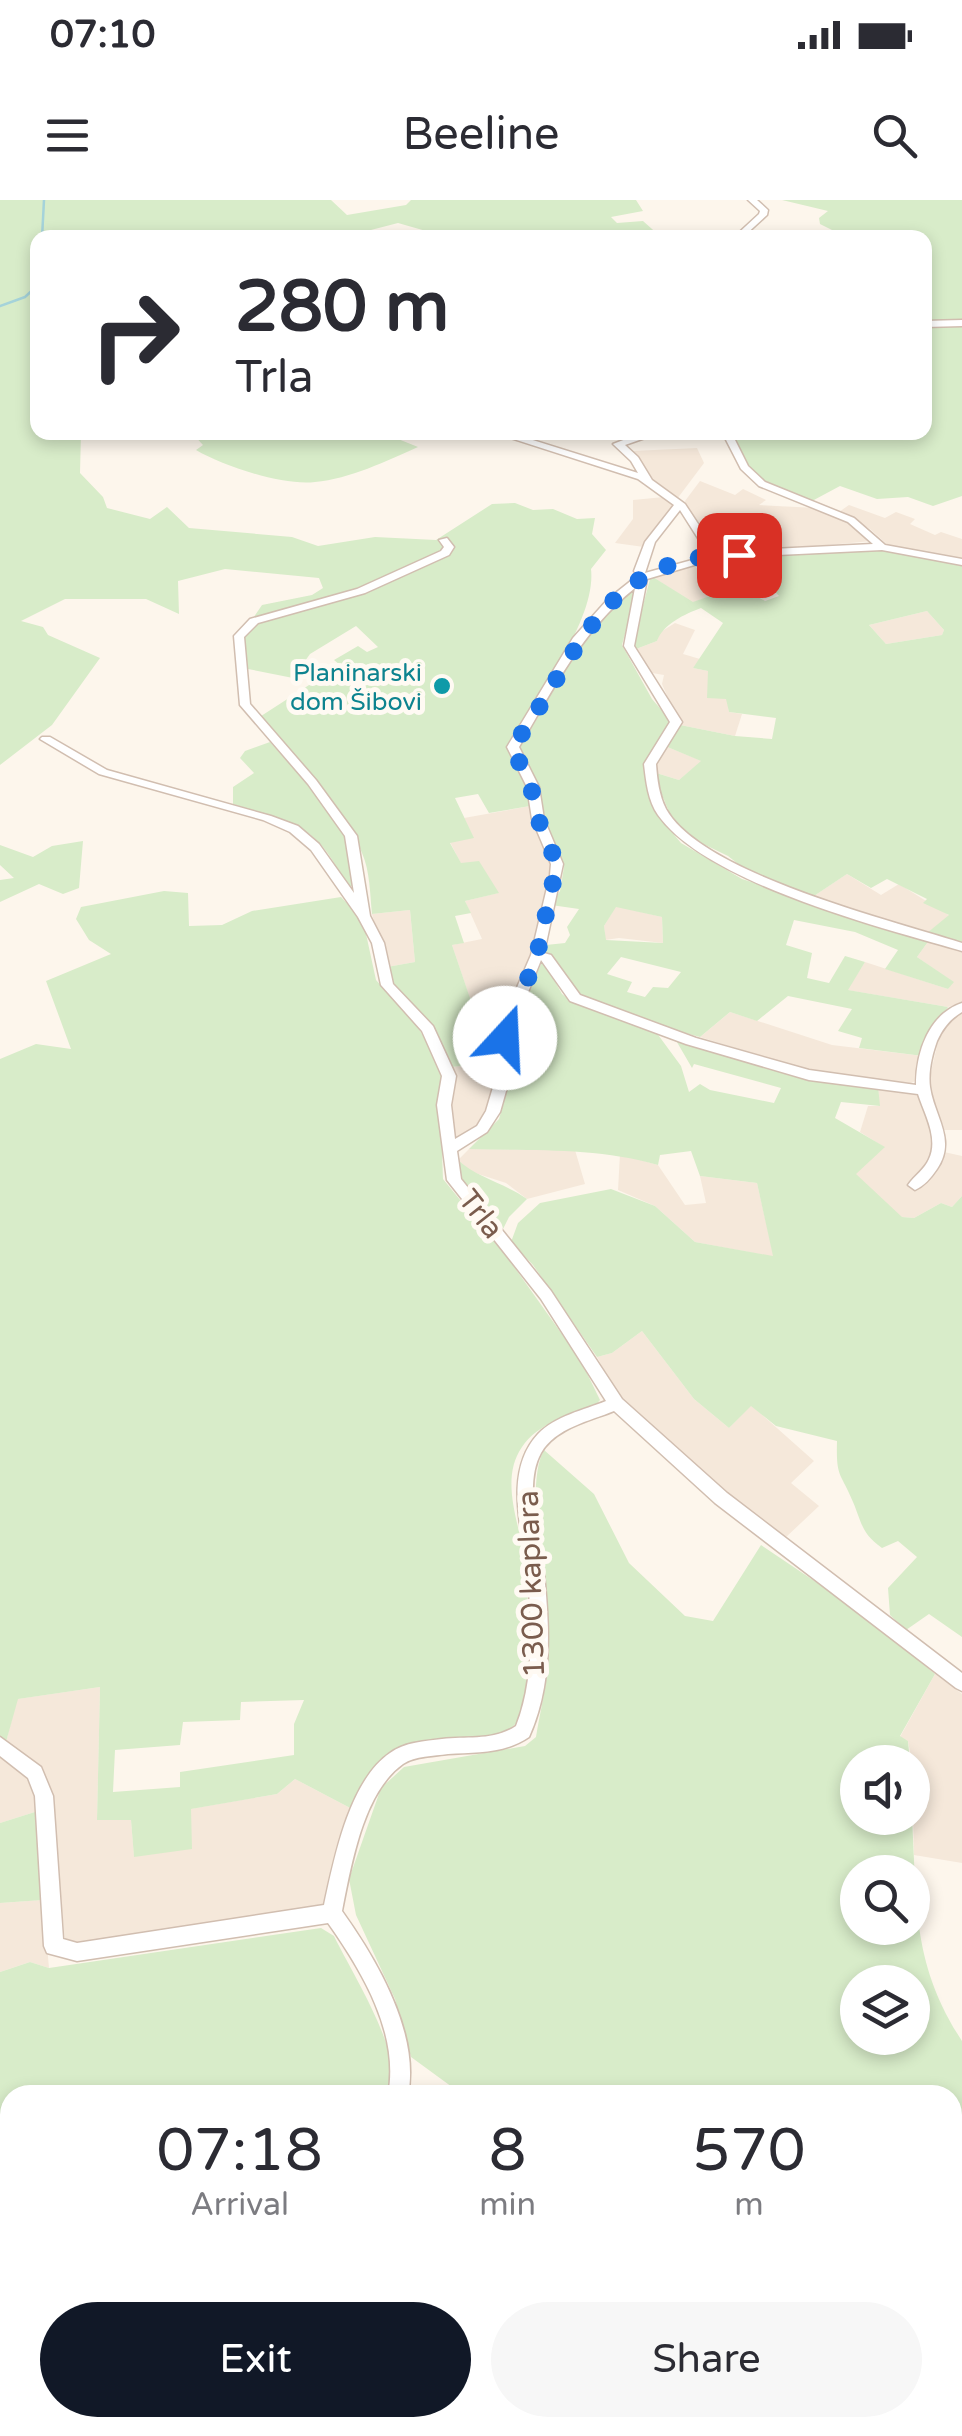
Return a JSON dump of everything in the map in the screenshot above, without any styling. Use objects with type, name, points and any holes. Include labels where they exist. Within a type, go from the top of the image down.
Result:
[{"type":"street","points":[[747,230],[763,216],[764,210],[752,200]]},
{"type":"street","points":[[932,324],[962,323]]},
{"type":"street","points":[[521,440],[646,480],[679,504],[704,541],[739,555]]},
{"type":"street","points":[[630,440],[618,444],[636,458],[646,480]]},
{"type":"street","points":[[730,440],[744,467],[757,481],[851,520],[882,546],[962,562]]},
{"type":"street","points":[[679,504],[650,542],[639,571],[642,577],[629,646],[655,693],[675,718],[675,726],[650,764],[659,806],[688,842],[749,877],[962,948]]},
{"type":"street","points":[[364,916],[351,836],[312,782],[245,705],[239,636],[254,621],[361,592],[445,553],[449,547],[444,540]]},
{"type":"street","name":"Trla","points":[[882,546],[687,562],[642,577],[612,601],[578,640],[513,747],[533,787],[538,819],[557,864],[537,955],[509,1022],[503,1076],[493,1112],[482,1128],[450,1149],[454,1180],[546,1295],[616,1403],[733,1508],[962,1683]]},
{"type":"street","points":[[46,739],[103,772],[294,829],[315,847],[364,916],[378,943],[387,985],[428,1029],[449,1076],[444,1105],[450,1149]]},
{"type":"street","points":[[537,955],[547,958],[575,998],[691,1041],[809,1075],[922,1090]]},
{"type":"street","points":[[914,1185],[930,1168],[939,1148],[933,1115],[922,1090],[934,1036],[950,1012],[962,1007]]},
{"type":"street","name":"1300 kaplara","points":[[332,1912],[348,1848],[364,1805],[387,1767],[410,1752],[502,1744],[523,1731],[537,1679],[537,1586],[525,1496],[529,1464],[543,1437],[616,1403]]},
{"type":"street","points":[[0,1745],[35,1773],[44,1796],[54,1946],[76,1952],[332,1912],[378,1986],[403,2069],[400,2085]]},
{"type":"shaded area","points":[[697,448],[704,463],[677,499],[647,476],[633,451]]},
{"type":"shaded area","points":[[700,481],[735,495],[743,489],[766,500],[759,505],[816,508],[852,523],[872,541],[732,551],[710,542],[691,517],[685,501]]},
{"type":"shaded area","points":[[664,497],[675,504],[674,510],[644,547],[615,543],[633,519],[633,500]]},
{"type":"shaded area","points":[[849,505],[885,518],[896,512],[915,519],[910,524],[935,535],[941,532],[962,539],[962,560],[888,545],[870,529],[839,512]]},
{"type":"shaded area","points":[[691,564],[726,589],[693,603],[653,577]]},
{"type":"shaded area","points":[[927,611],[944,630],[942,635],[886,644],[869,625]]},
{"type":"shaded area","points":[[675,623],[695,630],[683,654],[700,659],[693,668],[708,671],[727,699],[729,712],[742,714],[735,736],[680,725],[662,684],[664,675],[646,672],[636,649],[657,641],[659,633]]},
{"type":"shaded area","points":[[665,746],[702,761],[679,780],[653,772],[656,756]]},
{"type":"shaded area","points":[[530,806],[552,868],[530,963],[514,994],[470,999],[452,945],[482,939],[465,901],[498,893],[461,864],[450,842],[473,837],[464,818]]},
{"type":"shaded area","points":[[847,874],[881,895],[899,884],[950,916],[927,933],[814,896]]},
{"type":"shaded area","points":[[616,906],[662,917],[663,943],[605,940],[604,926]]},
{"type":"shaded area","points":[[410,910],[415,962],[387,967],[372,914]]},
{"type":"shaded area","points":[[930,939],[962,950],[962,1003],[948,1007],[847,990],[865,962],[948,989],[953,982],[917,957]]},
{"type":"shaded area","points":[[962,1010],[962,1130],[944,1130],[928,1085],[940,1033],[954,1014]]},
{"type":"shaded area","points":[[730,1012],[832,1045],[923,1056],[918,1080],[911,1083],[816,1073],[700,1037]]},
{"type":"shaded area","points":[[497,1063],[493,1099],[479,1126],[463,1137],[454,1136],[448,1104],[450,1067]]},
{"type":"shaded area","points":[[878,1086],[918,1093],[944,1152],[962,1156],[962,1196],[952,1207],[941,1203],[914,1218],[901,1217],[855,1174],[884,1147],[860,1132],[868,1106],[879,1106]]},
{"type":"shaded area","points":[[469,1149],[575,1150],[585,1184],[527,1199],[506,1183],[469,1171],[458,1160]]},
{"type":"shaded area","points":[[620,1154],[658,1165],[685,1205],[706,1203],[700,1176],[757,1183],[774,1257],[695,1242],[655,1206],[618,1190]]},
{"type":"shaded area","points":[[642,1331],[694,1399],[729,1428],[751,1405],[814,1461],[791,1483],[819,1506],[785,1538],[733,1501],[619,1397],[597,1357],[612,1353]]},
{"type":"shaded area","points":[[935,1674],[962,1694],[962,1863],[914,1855],[914,1835],[930,1835],[930,1745],[909,1745],[900,1737]]},
{"type":"shaded area","points":[[100,1687],[97,1820],[131,1820],[134,1856],[190,1809],[277,1794],[295,1779],[354,1810],[323,1907],[79,1945],[65,1942],[51,1791],[39,1766],[6,1742],[17,1699]]},
{"type":"shaded area","points":[[0,1754],[27,1772],[38,1811],[0,1823]]},
{"type":"shaded area","points":[[43,1900],[49,1968],[30,1962],[0,1972],[0,1903]]},
{"type":"green space","points":[[0,200],[331,200],[347,215],[406,205],[411,200],[636,200],[643,211],[611,217],[617,223],[643,221],[653,230],[422,230],[398,223],[371,230],[30,230],[30,440],[81,440],[80,473],[103,497],[107,508],[150,519],[167,507],[189,528],[292,537],[318,546],[375,537],[436,540],[492,504],[515,503],[533,510],[553,509],[577,519],[595,518],[592,534],[606,550],[591,569],[584,613],[561,661],[506,747],[526,782],[530,806],[489,813],[478,794],[455,798],[474,838],[450,843],[461,863],[479,861],[499,893],[465,901],[471,913],[455,916],[464,943],[452,945],[470,998],[514,994],[499,1033],[497,1063],[450,1067],[428,1020],[397,991],[387,967],[415,962],[410,910],[372,914],[367,867],[343,815],[258,718],[340,665],[334,660],[358,646],[367,652],[378,647],[356,626],[310,654],[293,678],[248,669],[243,633],[262,605],[312,595],[323,588],[319,578],[225,569],[178,581],[179,614],[146,599],[65,599],[21,621],[43,627],[48,635],[100,658],[52,725],[0,765]]},
{"type":"green space","points":[[782,200],[962,200],[962,322],[932,322],[932,230],[832,230],[820,224],[819,218],[828,211]]},
{"type":"green space","points":[[962,325],[962,496],[933,506],[908,497],[877,499],[840,486],[812,501],[761,479],[748,467],[734,440],[932,440],[932,326]]},
{"type":"green space","points":[[198,440],[400,440],[418,447],[355,473],[302,482],[237,468],[196,450],[203,445]]},
{"type":"green space","points":[[877,549],[962,566],[962,944],[927,933],[949,915],[887,879],[871,888],[847,874],[814,896],[752,875],[728,856],[693,839],[672,820],[653,772],[679,780],[701,761],[665,746],[680,725],[772,739],[776,718],[729,712],[726,699],[707,698],[708,671],[693,668],[723,623],[701,608],[669,625],[657,641],[636,649],[633,643],[650,579],[653,577],[693,602],[729,592],[746,593],[765,601],[779,596],[742,557]],"holes":[[[927,611],[944,630],[942,635],[886,644],[869,625]]]},
{"type":"green space","points":[[630,587],[637,588],[622,645],[652,699],[671,721],[647,760],[649,796],[656,813],[681,843],[742,879],[930,939],[917,957],[954,982],[948,989],[885,969],[898,950],[855,932],[794,920],[786,945],[812,953],[807,978],[829,983],[845,956],[865,962],[848,990],[948,1007],[924,1039],[923,1056],[859,1048],[862,1038],[838,1031],[852,1009],[788,996],[757,1021],[730,1012],[700,1037],[656,1025],[573,990],[544,951],[546,945],[565,943],[570,935],[567,927],[579,909],[551,905],[560,891],[564,867],[535,779],[519,749],[582,642]],"holes":[[[616,907],[662,917],[663,943],[606,940],[604,926]],[[621,957],[681,972],[668,988],[653,987],[645,997],[627,992],[632,982],[607,974]]]},
{"type":"green space","points":[[270,742],[338,826],[351,853],[354,886],[347,886],[325,849],[302,829],[233,804],[233,787],[254,773],[240,758],[245,751]]},
{"type":"green space","points":[[83,841],[79,888],[63,894],[39,884],[0,902],[0,880],[14,878],[0,865],[0,845],[33,857],[52,846]]},
{"type":"green space","points":[[164,891],[188,893],[189,926],[222,925],[252,911],[341,897],[363,920],[376,980],[416,1024],[446,1075],[440,1099],[443,1179],[510,1261],[581,1361],[600,1400],[595,1406],[537,1432],[515,1460],[513,1503],[525,1560],[529,1640],[526,1703],[517,1722],[499,1735],[405,1748],[354,1810],[295,1779],[277,1794],[191,1809],[192,1849],[134,1857],[131,1820],[97,1820],[100,1687],[18,1699],[6,1742],[0,1738],[0,1059],[36,1044],[71,1049],[46,981],[111,954],[89,940],[76,919],[81,907]],"holes":[[[304,1700],[294,1724],[294,1755],[180,1772],[180,1787],[113,1792],[115,1750],[180,1745],[183,1722],[240,1720],[241,1702]]]},
{"type":"green space","points":[[543,960],[562,994],[572,1002],[656,1032],[681,1066],[689,1092],[700,1084],[710,1090],[774,1103],[781,1088],[694,1064],[692,1068],[674,1037],[809,1081],[878,1086],[880,1106],[841,1102],[835,1118],[885,1147],[856,1174],[902,1217],[914,1218],[941,1203],[952,1207],[962,1196],[962,1637],[929,1614],[906,1630],[890,1615],[888,1588],[917,1557],[898,1541],[882,1548],[866,1532],[840,1474],[837,1441],[776,1426],[751,1406],[729,1428],[694,1399],[642,1331],[612,1353],[597,1357],[533,1265],[511,1242],[518,1223],[540,1203],[611,1189],[655,1206],[695,1242],[773,1256],[757,1183],[700,1176],[691,1151],[660,1155],[658,1165],[588,1153],[469,1149],[499,1119],[511,1076],[514,1022]]},
{"type":"green space","points":[[458,1160],[527,1199],[503,1229],[487,1218],[473,1200]]},
{"type":"green space","points":[[544,1450],[594,1494],[629,1563],[685,1616],[713,1621],[761,1545],[856,1609],[935,1674],[900,1736],[908,1745],[840,1745],[840,1835],[913,1835],[914,1855],[840,1855],[840,1945],[923,1945],[928,1965],[840,1965],[840,2055],[930,2055],[930,1973],[962,2041],[962,2085],[449,2085],[411,2057],[395,1999],[356,1915],[349,1879],[381,1788],[404,1767],[525,1746],[536,1737],[548,1660],[536,1519],[538,1467]]},
{"type":"green space","points":[[38,1811],[43,1900],[0,1903],[0,1823]]},
{"type":"green space","points":[[321,1928],[334,1936],[374,2012],[390,2056],[391,2085],[0,2085],[0,1972],[30,1962],[49,1968]]},
{"type":"waterway","points":[[42,230],[44,200]]},
{"type":"waterway","points":[[0,306],[30,292]]},
{"type":"place","name":"Planinarski dom Šibovi","points":[[442,686]]},
{"type":"route","points":[[505,1038],[537,955],[557,864],[538,819],[533,787],[513,747],[578,640],[632,583],[687,562],[739,555]]}]
